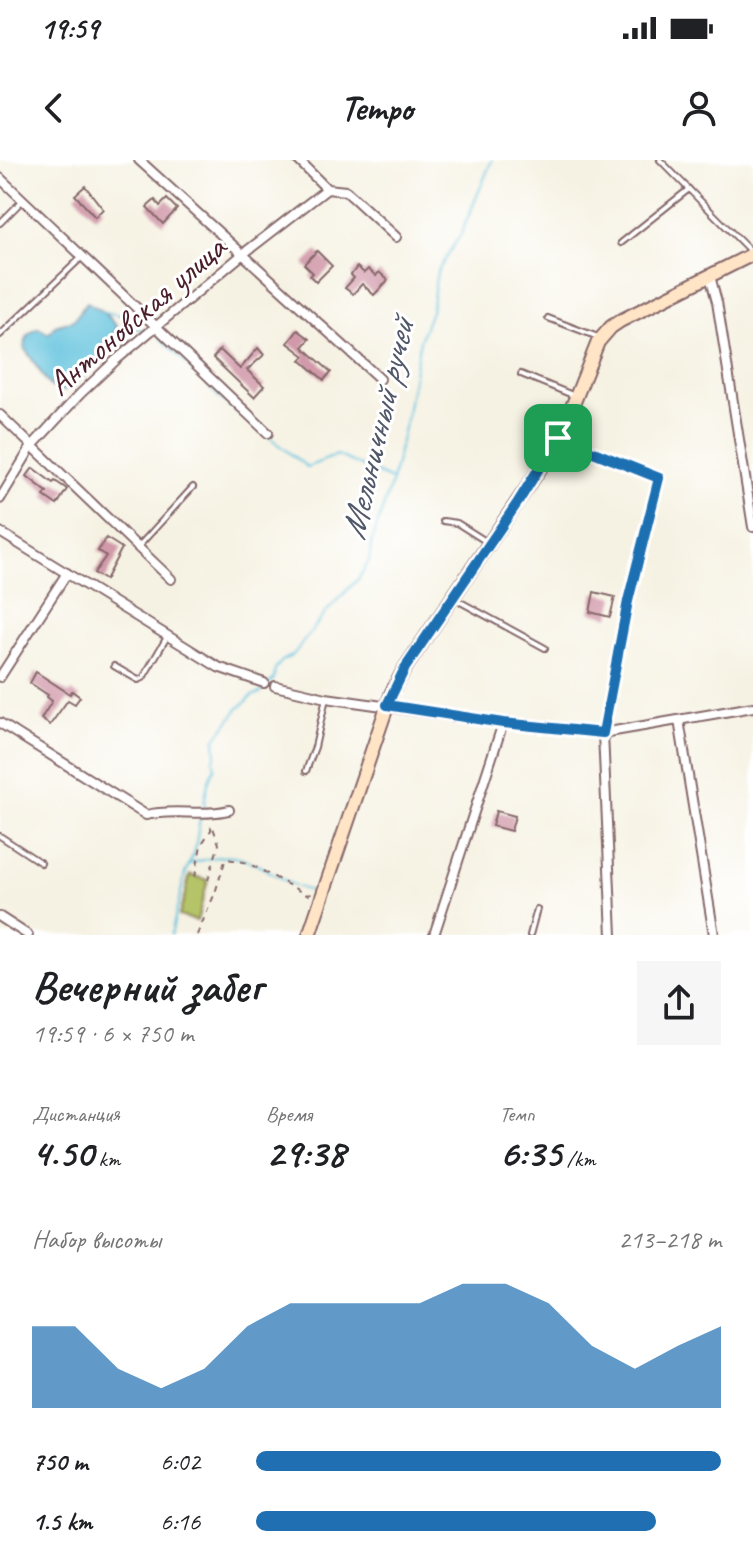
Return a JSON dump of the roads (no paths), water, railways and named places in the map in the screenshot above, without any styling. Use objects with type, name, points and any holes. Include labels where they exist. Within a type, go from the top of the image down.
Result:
[{"type":"street","points":[[139,160],[380,379]]},
{"type":"street","points":[[298,160],[327,189],[346,191],[396,237]]},
{"type":"street","points":[[0,178],[268,433]]},
{"type":"street","name":"Антоновская улица","points":[[0,499],[32,446],[107,369],[243,254],[327,189]]},
{"type":"street","points":[[309,935],[387,705],[405,668],[558,438],[601,338],[620,321],[753,254]]},
{"type":"street","points":[[710,276],[717,302],[753,527]]},
{"type":"street","points":[[0,415],[171,579]]},
{"type":"street","points":[[558,438],[659,478],[628,601],[603,733],[612,935]]},
{"type":"street","points":[[0,532],[167,637],[227,671],[264,683]]},
{"type":"street","points":[[0,677],[67,573]]},
{"type":"street","points":[[275,686],[326,698],[503,723],[603,733],[753,707]]},
{"type":"street","points":[[679,720],[714,935]]},
{"type":"street","points":[[0,723],[146,815],[177,810],[210,813],[229,810]]},
{"type":"street","points":[[434,935],[503,723]]},
{"type":"street","points":[[0,917],[28,935]]},
{"type":"lane","points":[[660,160],[753,254]]},
{"type":"lane","points":[[621,243],[689,189]]},
{"type":"lane","points":[[0,223],[23,200]]},
{"type":"lane","points":[[0,335],[81,258]]},
{"type":"lane","points":[[548,318],[601,338]]},
{"type":"lane","points":[[521,374],[577,397]]},
{"type":"lane","points":[[138,547],[193,487]]},
{"type":"lane","points":[[443,521],[457,523],[489,544]]},
{"type":"lane","points":[[453,598],[545,648]]},
{"type":"lane","points":[[114,666],[138,680],[143,678],[167,637]]},
{"type":"lane","points":[[306,771],[326,698]]},
{"type":"lane","points":[[0,836],[41,863]]},
{"type":"lane","points":[[530,935],[537,909]]},
{"type":"water","points":[[87,302],[104,312],[117,326],[113,337],[91,366],[78,366],[84,376],[79,376],[74,387],[60,392],[49,385],[24,347],[28,335],[38,328],[49,334],[55,326],[74,320]]},
{"type":"waterway","name":"Мельничный ручей","points":[[204,806],[215,767],[215,740],[237,710],[274,679],[275,669],[293,655],[328,610],[359,578],[369,561],[372,541],[392,481],[437,272],[461,234],[492,160]]},
{"type":"waterway","points":[[104,312],[125,316],[134,327],[143,330]]},
{"type":"waterway","points":[[158,335],[220,398],[253,424]]},
{"type":"waterway","points":[[268,436],[307,467],[337,455],[391,480]]},
{"type":"waterway","name":"Мельничный ручей","points":[[171,935],[185,874],[195,850],[200,818]]},
{"type":"waterway","points":[[190,864],[216,857],[236,857],[256,864],[295,886],[313,891]]}]
